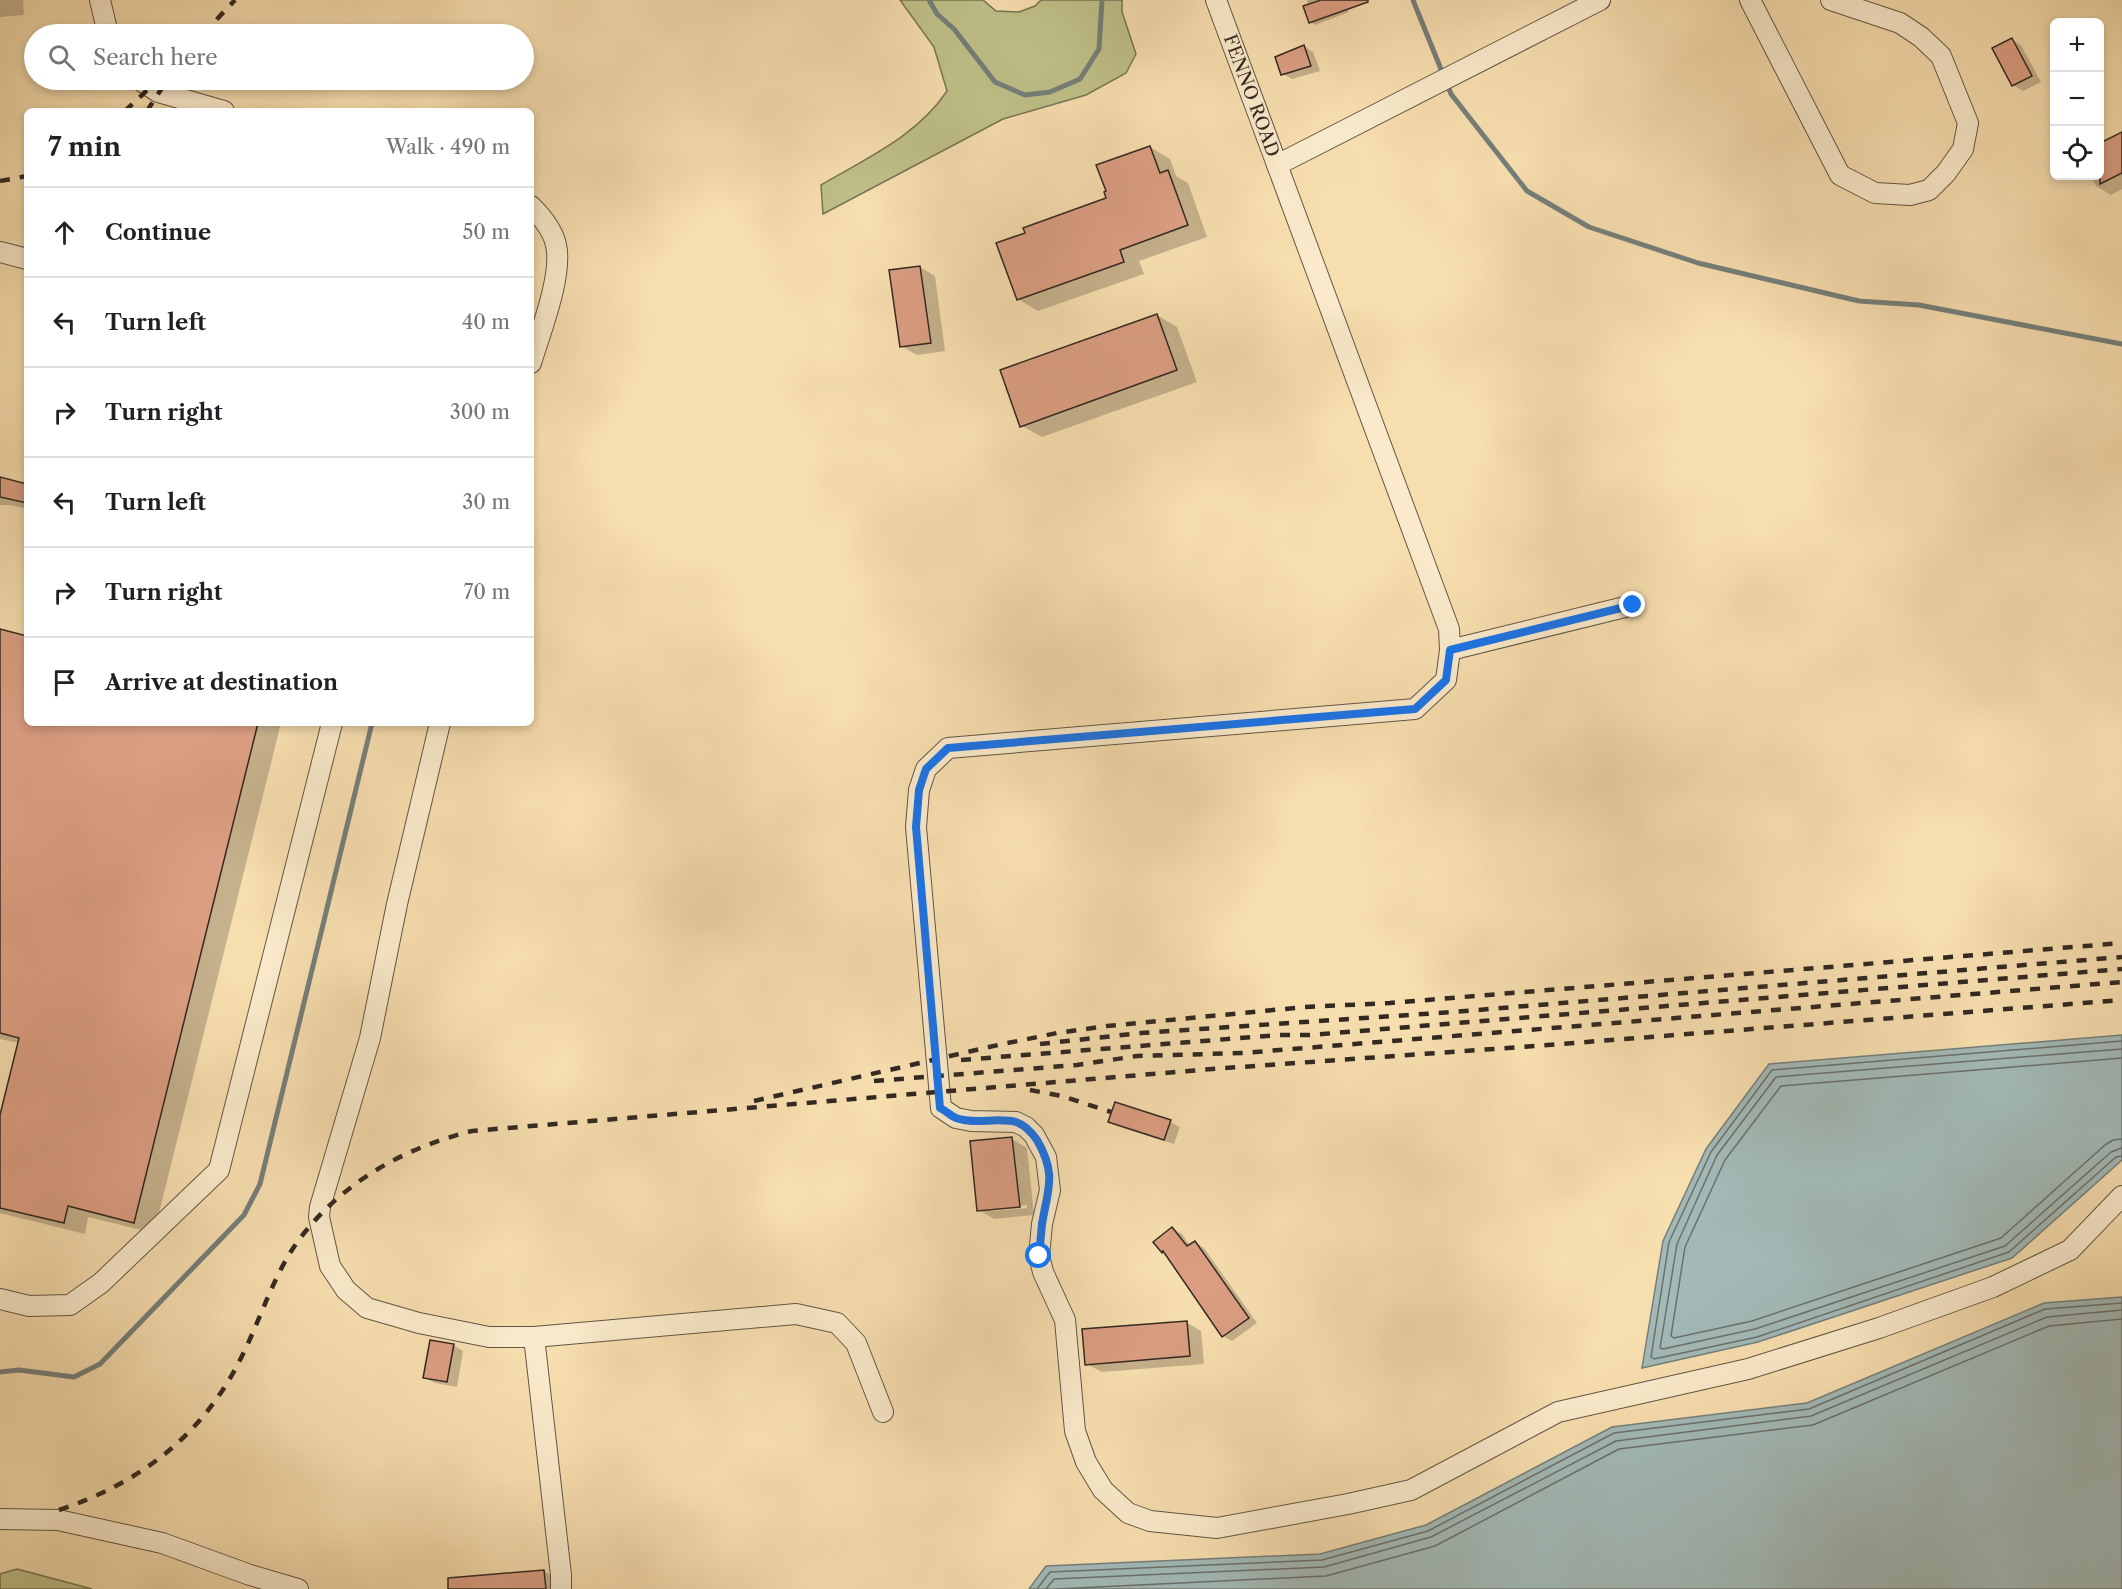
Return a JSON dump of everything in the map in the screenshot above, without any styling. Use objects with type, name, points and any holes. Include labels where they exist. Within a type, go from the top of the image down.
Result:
[{"type":"street","points":[[100,0],[106,24]]},
{"type":"street","name":"FENNO ROAD","points":[[1216,0],[1449,629],[1450,650],[1446,680],[1415,709],[948,748],[926,769],[919,790],[916,827],[940,1108],[956,1118],[972,1121],[1016,1122],[1026,1127],[1034,1135],[1046,1157],[1050,1190],[1042,1224],[1039,1256],[1043,1272],[1065,1320],[1075,1431],[1086,1462],[1103,1490],[1128,1513],[1150,1521],[1217,1528],[1411,1490],[1558,1412],[1748,1369],[1879,1328],[1993,1287],[2070,1250],[2122,1196]]},
{"type":"street","points":[[1277,165],[1600,0]]},
{"type":"street","points":[[1750,0],[1840,175],[1875,193],[1910,195],[1929,190],[1946,173],[1963,149],[1968,123],[1941,56],[1921,37],[1900,23],[1831,0]]},
{"type":"street","points":[[155,90],[214,108]]},
{"type":"street","points":[[534,209],[544,219],[556,245],[556,279],[534,353]]},
{"type":"street","points":[[1,249],[24,258]]},
{"type":"street","points":[[1450,650],[1633,605]]},
{"type":"street","points":[[0,1299],[29,1306],[70,1305],[101,1282],[219,1170],[331,726]]},
{"type":"street","points":[[439,726],[397,904],[370,1038],[319,1217],[330,1266],[346,1290],[367,1308],[419,1323],[489,1337],[534,1337],[796,1314],[837,1323],[856,1343],[883,1412]]},
{"type":"street","points":[[534,1337],[561,1589]]},
{"type":"street","points":[[0,1519],[58,1520],[162,1544],[297,1589]]},
{"type":"green space","points":[[900,0],[983,0],[996,11],[1019,12],[1035,6],[1041,0],[1122,0],[1122,12],[1136,54],[1126,73],[1086,95],[1003,119],[823,214],[821,185],[890,145],[921,121],[947,91],[934,47]]},
{"type":"green space","points":[[17,1569],[92,1589],[0,1589],[0,1574]]},
{"type":"water","points":[[2122,1035],[2122,1160],[2012,1258],[1758,1342],[1642,1368],[1663,1241],[1706,1149],[1769,1064]]},
{"type":"water","points":[[2122,1297],[2122,1589],[1029,1589],[1046,1566],[1320,1554],[1426,1525],[1612,1427],[1807,1403],[2044,1303]]},
{"type":"building","points":[[1321,0],[1368,0],[1368,2],[1309,23],[1303,6]]},
{"type":"building","points":[[2012,38],[2032,76],[2012,86],[1992,48]]},
{"type":"building","points":[[1304,45],[1311,66],[1281,75],[1275,57]]},
{"type":"building","points":[[2122,132],[2122,173],[2100,184],[2100,180],[2104,180],[2104,141]]},
{"type":"building","points":[[1150,146],[1160,173],[1168,170],[1188,225],[1120,250],[1124,262],[1017,300],[996,243],[1025,233],[1023,228],[1106,198],[1104,192],[1106,191],[1096,165]]},
{"type":"building","points":[[920,266],[931,343],[900,347],[889,270]]},
{"type":"building","points":[[1157,314],[1177,370],[1020,427],[1000,370]]},
{"type":"building","points":[[0,477],[24,483],[24,502],[0,497]]},
{"type":"building","points":[[0,629],[24,635],[24,726],[257,726],[134,1223],[68,1206],[64,1223],[0,1208],[0,1115],[19,1038],[0,1033]]},
{"type":"building","points":[[1115,1102],[1171,1120],[1164,1140],[1108,1122]]},
{"type":"building","points":[[1012,1137],[1020,1207],[977,1211],[970,1141]]},
{"type":"building","points":[[1172,1227],[1187,1246],[1195,1241],[1249,1318],[1222,1337],[1163,1251],[1162,1253],[1153,1242]]},
{"type":"building","points":[[1187,1321],[1190,1356],[1085,1365],[1082,1329]]},
{"type":"building","points":[[430,1340],[454,1344],[447,1382],[423,1378]]},
{"type":"building","points":[[544,1570],[546,1589],[448,1589],[448,1578]]},
{"type":"waterway","points":[[929,0],[937,14],[954,29],[995,82],[1025,95],[1050,92],[1080,79],[1099,49],[1102,0]]},
{"type":"waterway","points":[[1413,0],[1451,94],[1527,191],[1589,227],[1698,263],[1859,301],[1919,305],[2122,344]]},
{"type":"waterway","points":[[0,1372],[19,1370],[74,1377],[100,1364],[244,1215],[260,1184],[371,726]]},
{"type":"railway","points":[[212,24],[235,0]]},
{"type":"railway","points":[[128,108],[147,90]]},
{"type":"railway","points":[[149,108],[161,90]]},
{"type":"railway","points":[[0,181],[24,177]]},
{"type":"railway","points":[[754,1101],[998,1045],[1107,1026],[1305,1007],[1390,1003],[2122,943]]},
{"type":"railway","points":[[1040,1044],[1141,1033],[1453,1012],[2122,957]]},
{"type":"railway","points":[[961,1060],[1279,1035],[1310,1035],[2122,969]]},
{"type":"railway","points":[[874,1081],[1077,1065],[1137,1056],[1243,1053],[2122,982]]},
{"type":"railway","points":[[59,1510],[117,1486],[143,1470],[189,1432],[227,1384],[289,1254],[315,1220],[334,1202],[354,1185],[398,1158],[446,1138],[472,1131],[1212,1069],[2122,1000]]},
{"type":"railway","points":[[1030,1090],[1062,1096],[1111,1112]]},
{"type":"route","points":[[1039,1256],[1050,1179],[1046,1157],[1034,1135],[1026,1127],[1016,1122],[972,1121],[956,1118],[940,1108],[916,827],[919,790],[926,769],[948,748],[1415,709],[1446,680],[1450,650],[1633,605]]}]
